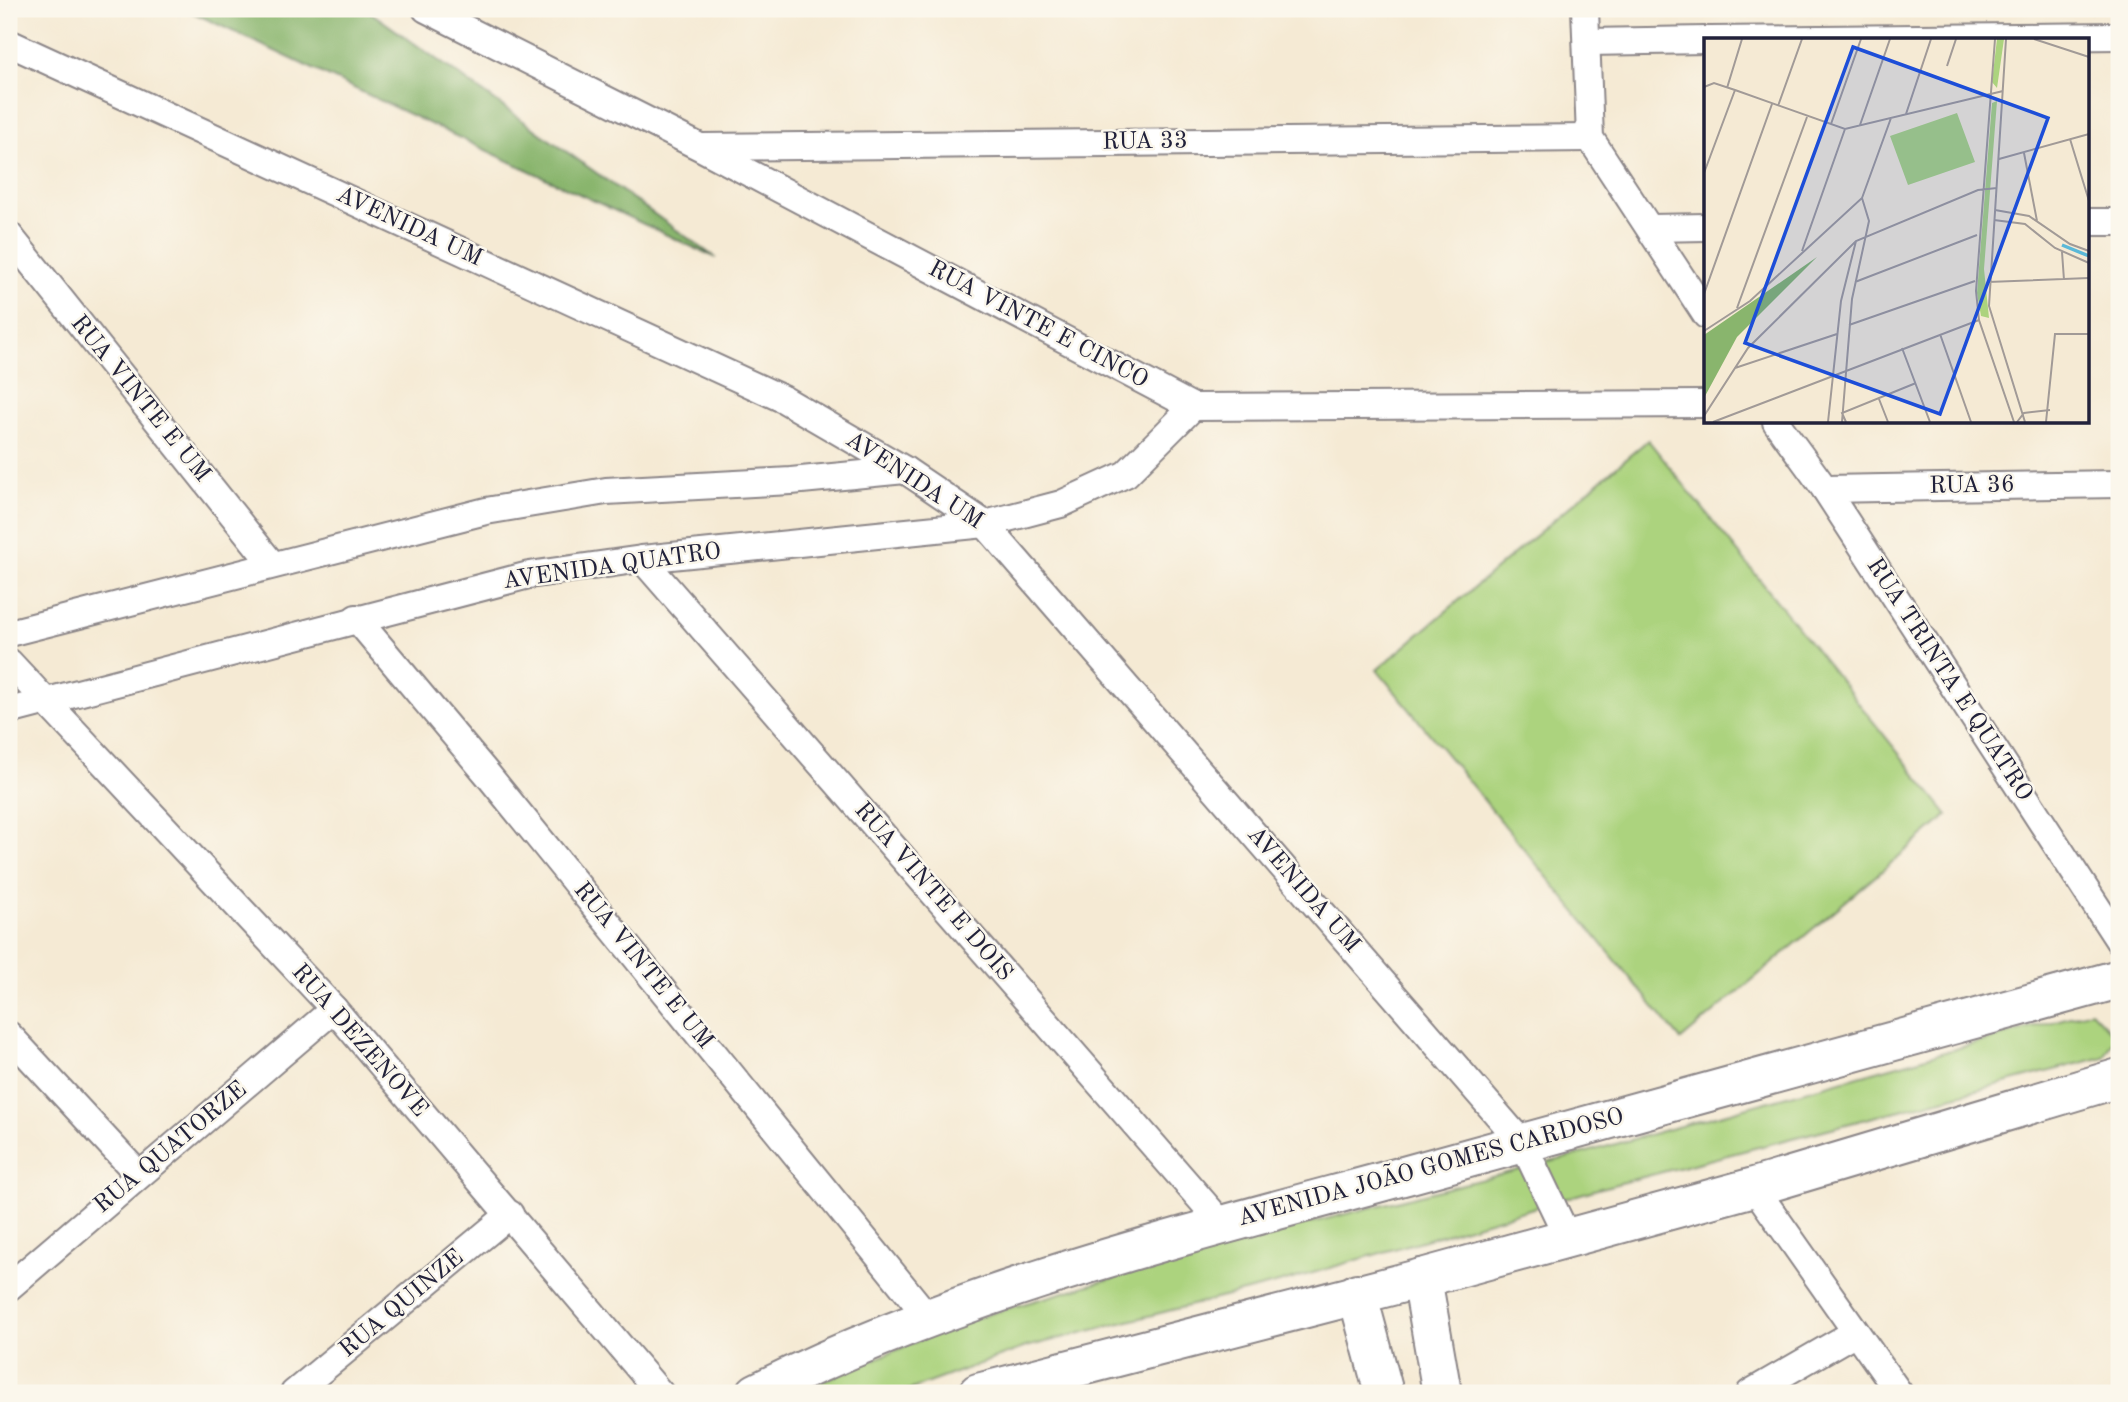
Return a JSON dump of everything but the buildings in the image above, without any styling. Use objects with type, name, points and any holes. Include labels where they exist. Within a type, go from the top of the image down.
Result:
[{"type":"main road","name":"AVENIDA JOÃO GOMES CARDOSO","points":[[756,1393],[815,1363],[927,1316],[1223,1225],[2119,979]]},
{"type":"main road","points":[[978,1393],[1422,1278],[1754,1187],[2119,1078]]},
{"type":"main road","points":[[1422,1278],[1442,1393]]},
{"type":"main road","points":[[1357,1293],[1384,1393]]},
{"type":"street","name":"RUA VINTE E CINCO","points":[[426,9],[701,147],[1194,407],[1704,404]]},
{"type":"street","points":[[1585,9],[1590,138],[1704,312]]},
{"type":"street","points":[[1914,38],[2119,36]]},
{"type":"street","points":[[1587,42],[1704,40]]},
{"type":"street","name":"AVENIDA UM","points":[[9,43],[783,399],[905,470],[985,524],[1523,1144],[1568,1238]]},
{"type":"street","name":"RUA 33","points":[[701,147],[1590,138]]},
{"type":"street","points":[[2090,222],[2119,222]]},
{"type":"street","points":[[1651,228],[1704,227]]},
{"type":"street","name":"RUA VINTE E UM","points":[[9,234],[272,564]]},
{"type":"street","name":"AVENIDA QUATRO","points":[[9,711],[356,618],[529,575],[642,559],[985,524],[1061,504],[1126,474],[1194,407]]},
{"type":"street","name":"RUA TRINTA E QUATRO","points":[[1777,424],[1825,489],[2119,941]]},
{"type":"street","points":[[9,633],[486,511],[606,491],[791,481],[905,470]]},
{"type":"street","name":"RUA 36","points":[[1825,489],[2119,484]]},
{"type":"street","name":"RUA VINTE E DOIS","points":[[642,559],[1223,1225]]},
{"type":"street","name":"RUA VINTE E UM","points":[[356,618],[488,775],[927,1316]]},
{"type":"street","name":"RUA DEZENOVE","points":[[9,662],[334,1009],[660,1393]]},
{"type":"street","name":"RUA QUATORZE","points":[[9,1287],[334,1009]]},
{"type":"street","points":[[9,1035],[139,1175]]},
{"type":"street","points":[[1754,1187],[1854,1333],[1899,1393]]},
{"type":"street","name":"RUA QUINZE","points":[[294,1393],[510,1214]]},
{"type":"street","points":[[1750,1393],[1854,1333]]},
{"type":"green space","points":[[185,9],[366,9],[716,258]]},
{"type":"green space","points":[[1648,440],[1948,815],[1681,1040],[1377,670]]},
{"type":"green space","points":[[2091,1011],[2116,1037],[2104,1057],[1601,1188],[1279,1283],[1026,1347],[901,1393],[794,1393],[968,1320],[1255,1237],[1566,1158]]}]
